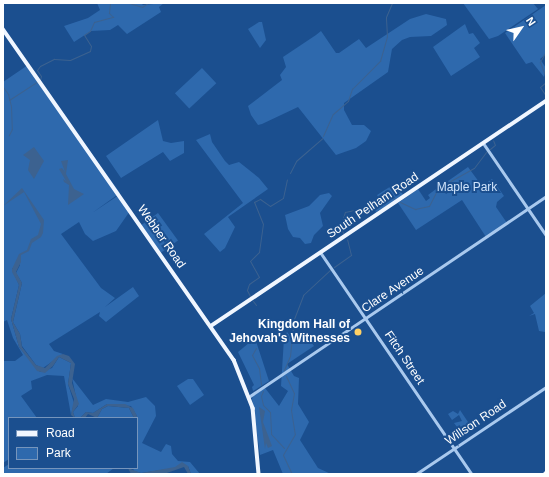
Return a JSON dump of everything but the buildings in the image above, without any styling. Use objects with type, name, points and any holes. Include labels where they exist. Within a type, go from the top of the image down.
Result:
[{"type":"main road","name":"Webber Road","points":[[3,29],[238,366],[250,396],[257,430],[259,474]]},
{"type":"main road","name":"South Pelham Road","points":[[211,326],[546,101]]},
{"type":"street","points":[[484,144],[546,235]]},
{"type":"street","name":"Clare Avenue","points":[[250,396],[546,196]]},
{"type":"street","name":"Fitch Street","points":[[321,253],[472,474]]},
{"type":"street","name":"Willson Road","points":[[416,474],[546,387]]},
{"type":"green space","points":[[97,3],[141,3],[143,5],[164,3],[159,7],[161,12],[127,34],[118,25],[110,30],[91,31],[74,42],[64,26],[88,18],[100,10]]},
{"type":"green space","points":[[463,3],[533,3],[538,9],[498,36],[489,39]]},
{"type":"green space","points":[[546,5],[546,54],[540,59],[546,68],[544,77],[532,62],[526,64],[505,33]]},
{"type":"green space","points":[[426,14],[446,19],[447,25],[431,36],[410,37],[402,40],[392,49],[388,72],[344,103],[344,110],[352,125],[364,125],[371,131],[366,141],[356,148],[336,155],[298,107],[258,125],[251,115],[248,106],[282,80],[280,75],[286,67],[283,57],[321,31],[336,53],[339,53],[359,39],[366,48],[410,19]]},
{"type":"green space","points":[[259,22],[262,22],[266,40],[260,48],[248,29]]},
{"type":"green space","points":[[465,24],[469,34],[473,33],[480,43],[474,48],[480,57],[451,76],[433,47]]},
{"type":"green space","points":[[28,65],[120,193],[92,213],[119,195],[130,211],[116,231],[93,241],[85,234],[79,222],[61,234],[101,288],[115,298],[105,307],[133,287],[139,296],[106,322],[99,316],[100,312],[49,344],[54,351],[63,354],[43,368],[36,365],[22,346],[20,334],[13,322],[22,283],[16,273],[20,265],[18,262],[12,269],[19,285],[11,319],[19,347],[40,372],[52,368],[59,357],[71,363],[68,384],[74,403],[71,415],[64,376],[47,375],[31,381],[32,389],[21,396],[36,417],[8,417],[8,460],[3,463],[3,361],[15,361],[23,355],[13,338],[7,320],[3,322],[3,82]]},
{"type":"green space","points":[[202,68],[216,83],[189,109],[175,93]]},
{"type":"green space","points":[[158,120],[163,141],[171,143],[184,141],[184,153],[170,161],[163,152],[121,178],[106,156]]},
{"type":"green space","points":[[210,134],[212,142],[229,165],[239,162],[259,178],[268,189],[228,217],[235,227],[225,248],[220,252],[204,234],[243,203],[196,140]]},
{"type":"green space","name":"Maple Park","points":[[468,167],[482,186],[492,179],[504,196],[497,202],[496,207],[507,223],[486,237],[462,200],[416,230],[398,203],[418,189],[426,201],[430,198],[428,195],[440,186],[446,194],[453,189],[448,181]]},
{"type":"green space","points":[[396,183],[402,186],[399,189],[404,196],[376,212],[372,206],[380,200],[377,195]]},
{"type":"green space","points":[[329,193],[332,196],[320,213],[323,226],[314,235],[311,243],[305,244],[300,238],[293,237],[288,229],[285,215],[309,206],[320,195]]},
{"type":"green space","points":[[158,213],[178,241],[161,253],[141,225]]},
{"type":"green space","points":[[546,293],[545,332],[539,331],[535,314],[529,316],[534,313],[530,306]]},
{"type":"green space","points":[[287,332],[296,343],[307,337],[314,346],[287,364],[294,376],[299,378],[298,404],[309,422],[300,440],[318,468],[331,474],[283,474],[273,450],[260,455],[252,399],[253,395],[265,388],[279,406],[288,391],[281,386],[284,338]]},
{"type":"green space","points":[[255,338],[269,381],[253,391],[252,387],[254,385],[238,352]]},
{"type":"green space","points":[[72,378],[93,405],[106,399],[128,402],[146,397],[155,406],[156,416],[142,443],[161,452],[166,444],[171,446],[172,454],[178,461],[190,462],[200,474],[191,474],[188,466],[141,473],[134,471],[133,469],[138,469],[138,417],[131,406],[107,404],[93,413],[86,412],[81,417],[75,417],[73,412],[78,406]]},
{"type":"green space","points":[[188,379],[193,379],[204,395],[190,405],[177,386]]},
{"type":"green space","points":[[108,406],[129,408],[134,417],[98,417],[102,409]]},
{"type":"green space","points":[[460,410],[470,425],[460,431],[454,423],[462,421],[459,415],[452,420],[448,414],[453,411],[458,414]]},
{"type":"green space","points":[[8,465],[8,469],[113,469],[106,474],[3,474],[3,468]]},
{"type":"shaded area","points":[[34,147],[44,161],[34,179],[28,170],[30,160],[23,155]]},
{"type":"shaded area","points":[[68,160],[66,174],[74,189],[84,194],[68,205],[69,185],[64,182],[63,179],[66,181],[59,169],[62,168],[65,172],[61,161]]},
{"type":"shaded area","points":[[22,188],[44,220],[43,233],[41,237],[32,243],[29,251],[21,255],[21,262],[16,272],[22,283],[13,322],[20,334],[22,347],[36,365],[45,368],[57,356],[63,354],[69,356],[75,364],[72,383],[79,404],[73,412],[75,417],[71,415],[74,399],[68,384],[71,363],[59,357],[53,366],[45,373],[37,371],[19,347],[11,319],[19,285],[12,272],[12,269],[19,254],[27,250],[31,239],[38,235],[41,224],[24,192],[3,206]]},
{"type":"shaded area","points":[[107,404],[125,404],[133,408],[137,417],[134,417],[129,408],[108,406],[102,409],[98,417],[88,414],[86,417],[81,417],[86,412],[93,413]]},
{"type":"shaded area","points":[[259,407],[265,411],[263,422],[272,446],[268,448],[266,443],[265,449]]},
{"type":"shaded area","points":[[182,462],[188,466],[191,474],[188,474],[184,467],[164,474],[131,474],[128,469],[141,473],[175,467]]},
{"type":"waterway","points":[[40,80],[41,76],[37,70],[40,66],[54,59],[70,60],[90,51],[91,46],[84,35],[90,31],[94,22],[113,17],[109,13],[110,3]]},
{"type":"waterway","points":[[129,3],[142,7],[148,3]]},
{"type":"waterway","points":[[323,136],[333,114],[348,101],[352,89],[380,61],[387,37],[386,17],[392,3]]},
{"type":"waterway","points":[[546,51],[540,62],[546,78]]},
{"type":"waterway","points":[[9,100],[38,81]]},
{"type":"waterway","points":[[546,82],[540,87],[546,96]]},
{"type":"waterway","points":[[3,87],[8,94],[11,106],[12,129],[9,135]]},
{"type":"waterway","points":[[290,173],[296,161],[322,138]]},
{"type":"waterway","points":[[490,149],[495,145],[493,140]]},
{"type":"waterway","points":[[400,202],[415,209],[429,206],[438,188],[474,168],[487,151]]},
{"type":"waterway","points":[[251,298],[247,290],[249,284],[259,277],[250,261],[259,252],[263,224],[254,202],[260,199],[270,206],[283,198],[287,179]]},
{"type":"waterway","points":[[374,208],[387,197],[397,199]]},
{"type":"waterway","points":[[344,234],[340,228],[345,212],[359,209],[371,210]]},
{"type":"waterway","points":[[334,267],[351,255],[347,239]]},
{"type":"waterway","points":[[284,370],[290,356],[294,319],[303,295],[330,270]]},
{"type":"waterway","points":[[253,301],[256,305]]},
{"type":"waterway","points":[[256,348],[252,355],[259,368],[261,385]]},
{"type":"waterway","points":[[286,376],[294,393],[291,410],[295,434],[283,455],[292,474]]},
{"type":"waterway","points":[[263,391],[261,396],[263,405],[270,412],[271,434],[284,448]]},
{"type":"waterway","points":[[315,474],[321,474]]},
{"type":"place","name":"Kingdom Hall of Jehovah's Witnesses","points":[[358,332]]}]
